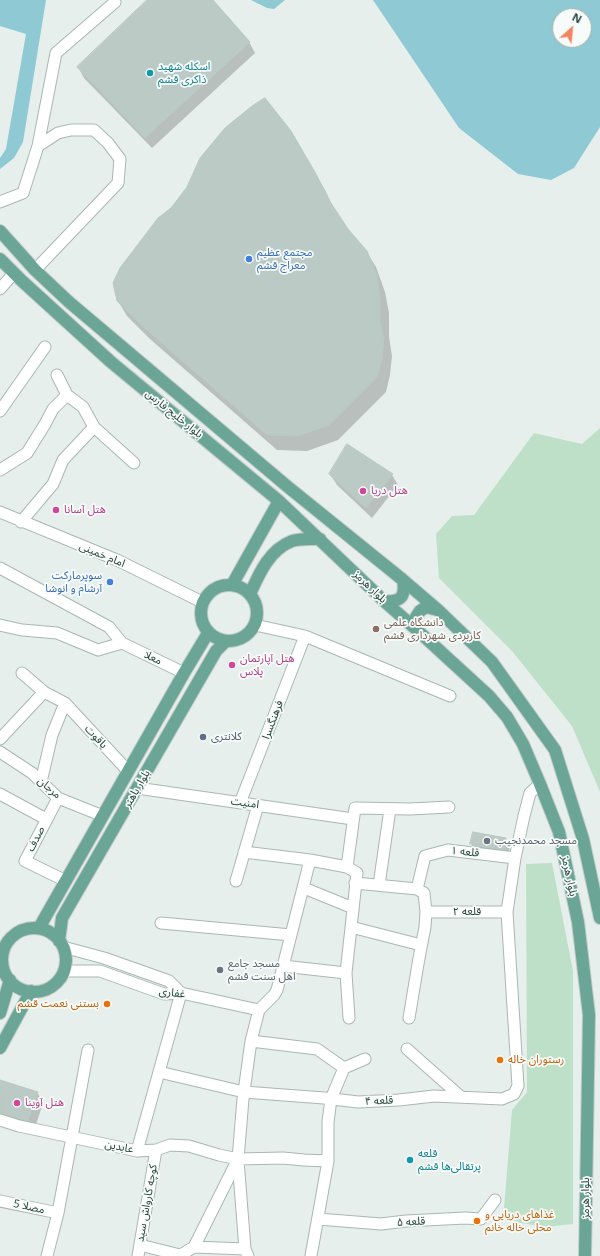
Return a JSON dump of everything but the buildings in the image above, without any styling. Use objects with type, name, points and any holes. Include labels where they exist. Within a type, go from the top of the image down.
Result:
[{"type":"main road","name":"بلوار خلیج فارس","points":[[0,231],[35,270],[70,302],[288,486]]},
{"type":"main road","name":"بلوار خلیج فارس","points":[[0,259],[111,362],[280,501],[320,539]]},
{"type":"main road","name":"بلوار هرمز","points":[[288,486],[438,610],[492,662],[555,750],[583,839],[600,918]]},
{"type":"main road","points":[[232,585],[280,501]]},
{"type":"main road","name":"بلوار هرمز","points":[[320,539],[384,601],[489,696],[507,717],[522,744],[559,832],[578,922],[588,1015],[585,1256]]},
{"type":"main road","points":[[250,594],[259,572],[277,549],[293,541],[320,539]]},
{"type":"main road","points":[[384,601],[396,601],[402,597],[405,589],[403,580]]},
{"type":"main road","points":[[225,585],[232,585],[245,590],[250,594],[257,609],[257,617],[255,625],[246,636],[240,640],[226,642],[216,639],[208,633],[200,618],[200,610],[202,602],[211,590],[225,585]]},
{"type":"main road","points":[[417,630],[416,617],[420,611],[426,607],[438,610]]},
{"type":"main road","name":"بلوار باهنر","points":[[39,928],[208,633]]},
{"type":"main road","name":"بلوار باهنر","points":[[61,944],[62,918],[216,651],[226,642]]},
{"type":"main road","points":[[30,928],[39,928],[54,935],[61,944],[66,963],[64,971],[54,984],[47,989],[39,991],[23,990],[16,986],[5,973],[2,966],[2,948],[18,932],[30,928]]},
{"type":"main road","points":[[0,1013],[10,980]]},
{"type":"main road","points":[[0,1048],[31,991]]},
{"type":"street","points":[[0,202],[23,193],[38,146],[56,53],[115,2]]},
{"type":"street","points":[[35,270],[118,183],[120,159],[108,143],[94,130],[71,130],[58,133],[38,146]]},
{"type":"street","points":[[0,289],[14,273]]},
{"type":"street","points":[[0,412],[45,347]]},
{"type":"street","points":[[57,375],[67,395],[83,407],[94,427],[134,462]]},
{"type":"street","points":[[0,470],[27,453],[45,424],[52,409],[67,395]]},
{"type":"street","points":[[21,522],[53,484],[63,460],[94,427]]},
{"type":"street","name":"امام خمینی","points":[[0,512],[21,522],[117,560],[202,602]]},
{"type":"street","points":[[0,568],[109,627],[122,643],[98,650],[57,634],[22,630],[0,625]]},
{"type":"street","points":[[255,625],[305,636],[450,696]]},
{"type":"street","name":"فرهنگسرا","points":[[240,803],[305,636]]},
{"type":"street","name":"معلا","points":[[122,643],[184,673]]},
{"type":"street","name":"یاقوت","points":[[22,673],[44,692],[65,703],[128,771]]},
{"type":"street","points":[[0,740],[44,692]]},
{"type":"street","points":[[41,782],[52,735],[65,703]]},
{"type":"street","name":"مرجان","points":[[0,752],[32,773],[58,798],[103,816]]},
{"type":"street","points":[[507,912],[515,858],[530,793],[540,784]]},
{"type":"street","name":"امنیت","points":[[137,788],[353,819]]},
{"type":"street","points":[[0,794],[46,819]]},
{"type":"street","name":"صدف","points":[[58,798],[25,861],[66,881]]},
{"type":"street","points":[[236,881],[258,805]]},
{"type":"street","points":[[347,867],[355,808],[410,809],[449,807]]},
{"type":"street","points":[[379,885],[390,809]]},
{"type":"street","name":"قلعه ۱","points":[[417,889],[425,856],[448,850],[515,858]]},
{"type":"street","points":[[244,852],[310,860],[347,867],[357,873],[346,973],[349,1018]]},
{"type":"street","points":[[194,1247],[246,1253],[238,1159],[242,1109],[251,1041],[259,1010],[277,990],[310,860]]},
{"type":"street","points":[[355,883],[417,889],[424,893],[426,912],[425,927],[409,1018]]},
{"type":"street","points":[[304,888],[353,908]]},
{"type":"street","name":"قلعه ۲","points":[[426,912],[507,912]]},
{"type":"street","name":"قلعه ۴","points":[[159,1072],[244,1092],[358,1102],[399,1100],[434,1096],[502,1099],[514,1094],[518,1086],[507,912]]},
{"type":"street","points":[[161,923],[291,936]]},
{"type":"street","points":[[351,927],[421,945]]},
{"type":"street","points":[[61,944],[169,981],[181,993],[137,1151]]},
{"type":"street","points":[[283,966],[346,973]]},
{"type":"street","name":"غفاری","points":[[64,971],[100,971],[164,994],[181,993],[259,1010]]},
{"type":"street","points":[[251,1041],[317,1049],[344,1068]]},
{"type":"street","points":[[407,1049],[460,1096]]},
{"type":"street","points":[[47,1256],[58,1213],[88,1050]]},
{"type":"street","points":[[311,1256],[328,1160],[328,1122],[331,1099],[344,1068],[365,1060]]},
{"type":"street","name":"عابدین","points":[[0,1120],[18,1126],[137,1151],[156,1150],[170,1145],[189,1146],[238,1159],[283,1158],[328,1160]]},
{"type":"street","name":"کوچه کارواش سید","points":[[138,1256],[156,1150]]},
{"type":"street","points":[[140,1245],[179,1256],[194,1247],[238,1159]]},
{"type":"street","name":"قلعه ۵","points":[[318,1219],[381,1224],[406,1221],[465,1218],[481,1219],[495,1200]]},
{"type":"street","name":"مصلا 5","points":[[0,1201],[58,1213]]},
{"type":"green space","points":[[600,428],[600,792],[572,726],[512,651],[439,578],[436,534],[452,516],[474,515],[534,433],[582,444]]},
{"type":"green space","points":[[552,863],[573,971],[573,1224],[546,1227],[503,1220],[512,1110],[527,1092],[526,864]]},
{"type":"water","points":[[0,0],[46,0],[23,142],[14,158],[0,169],[0,158],[6,149],[26,34],[0,26]]},
{"type":"water","points":[[251,0],[285,0],[274,9],[267,8]]},
{"type":"water","points":[[373,0],[600,0],[600,127],[574,168],[551,180],[518,174],[459,128]]},
{"type":"place","name":"اسکله شهید ذاکری قشم","points":[[150,73]]},
{"type":"place","name":"مجتمع عظیم معراج قشم","points":[[249,259]]},
{"type":"place","name":"هتل دریا","points":[[363,491]]},
{"type":"place","name":"هتل آسانا","points":[[56,510]]},
{"type":"place","name":"سوپرمارکت آرشام و انوشا","points":[[110,582]]},
{"type":"place","name":"دانشگاه علمی کاربردی شهرداری قشم","points":[[376,629]]},
{"type":"place","name":"هتل آپارتمان پلاس","points":[[232,665]]},
{"type":"place","name":"کلانتری","points":[[203,737]]},
{"type":"place","name":"مسجد محمدنجیب","points":[[487,841]]},
{"type":"place","name":"مسجد جامع اهل سنت قشم","points":[[220,970]]},
{"type":"place","name":"بستنی نعمت قشم","points":[[107,1004]]},
{"type":"place","name":"رستوران خاله","points":[[500,1060]]},
{"type":"place","name":"هتل آوینا","points":[[17,1103]]},
{"type":"place","name":"قلعه پرتقالی‌ها قشم","points":[[410,1160]]},
{"type":"place","name":"غذاهای دریایی و محلی خاله‌ خانم","points":[[477,1221]]}]
